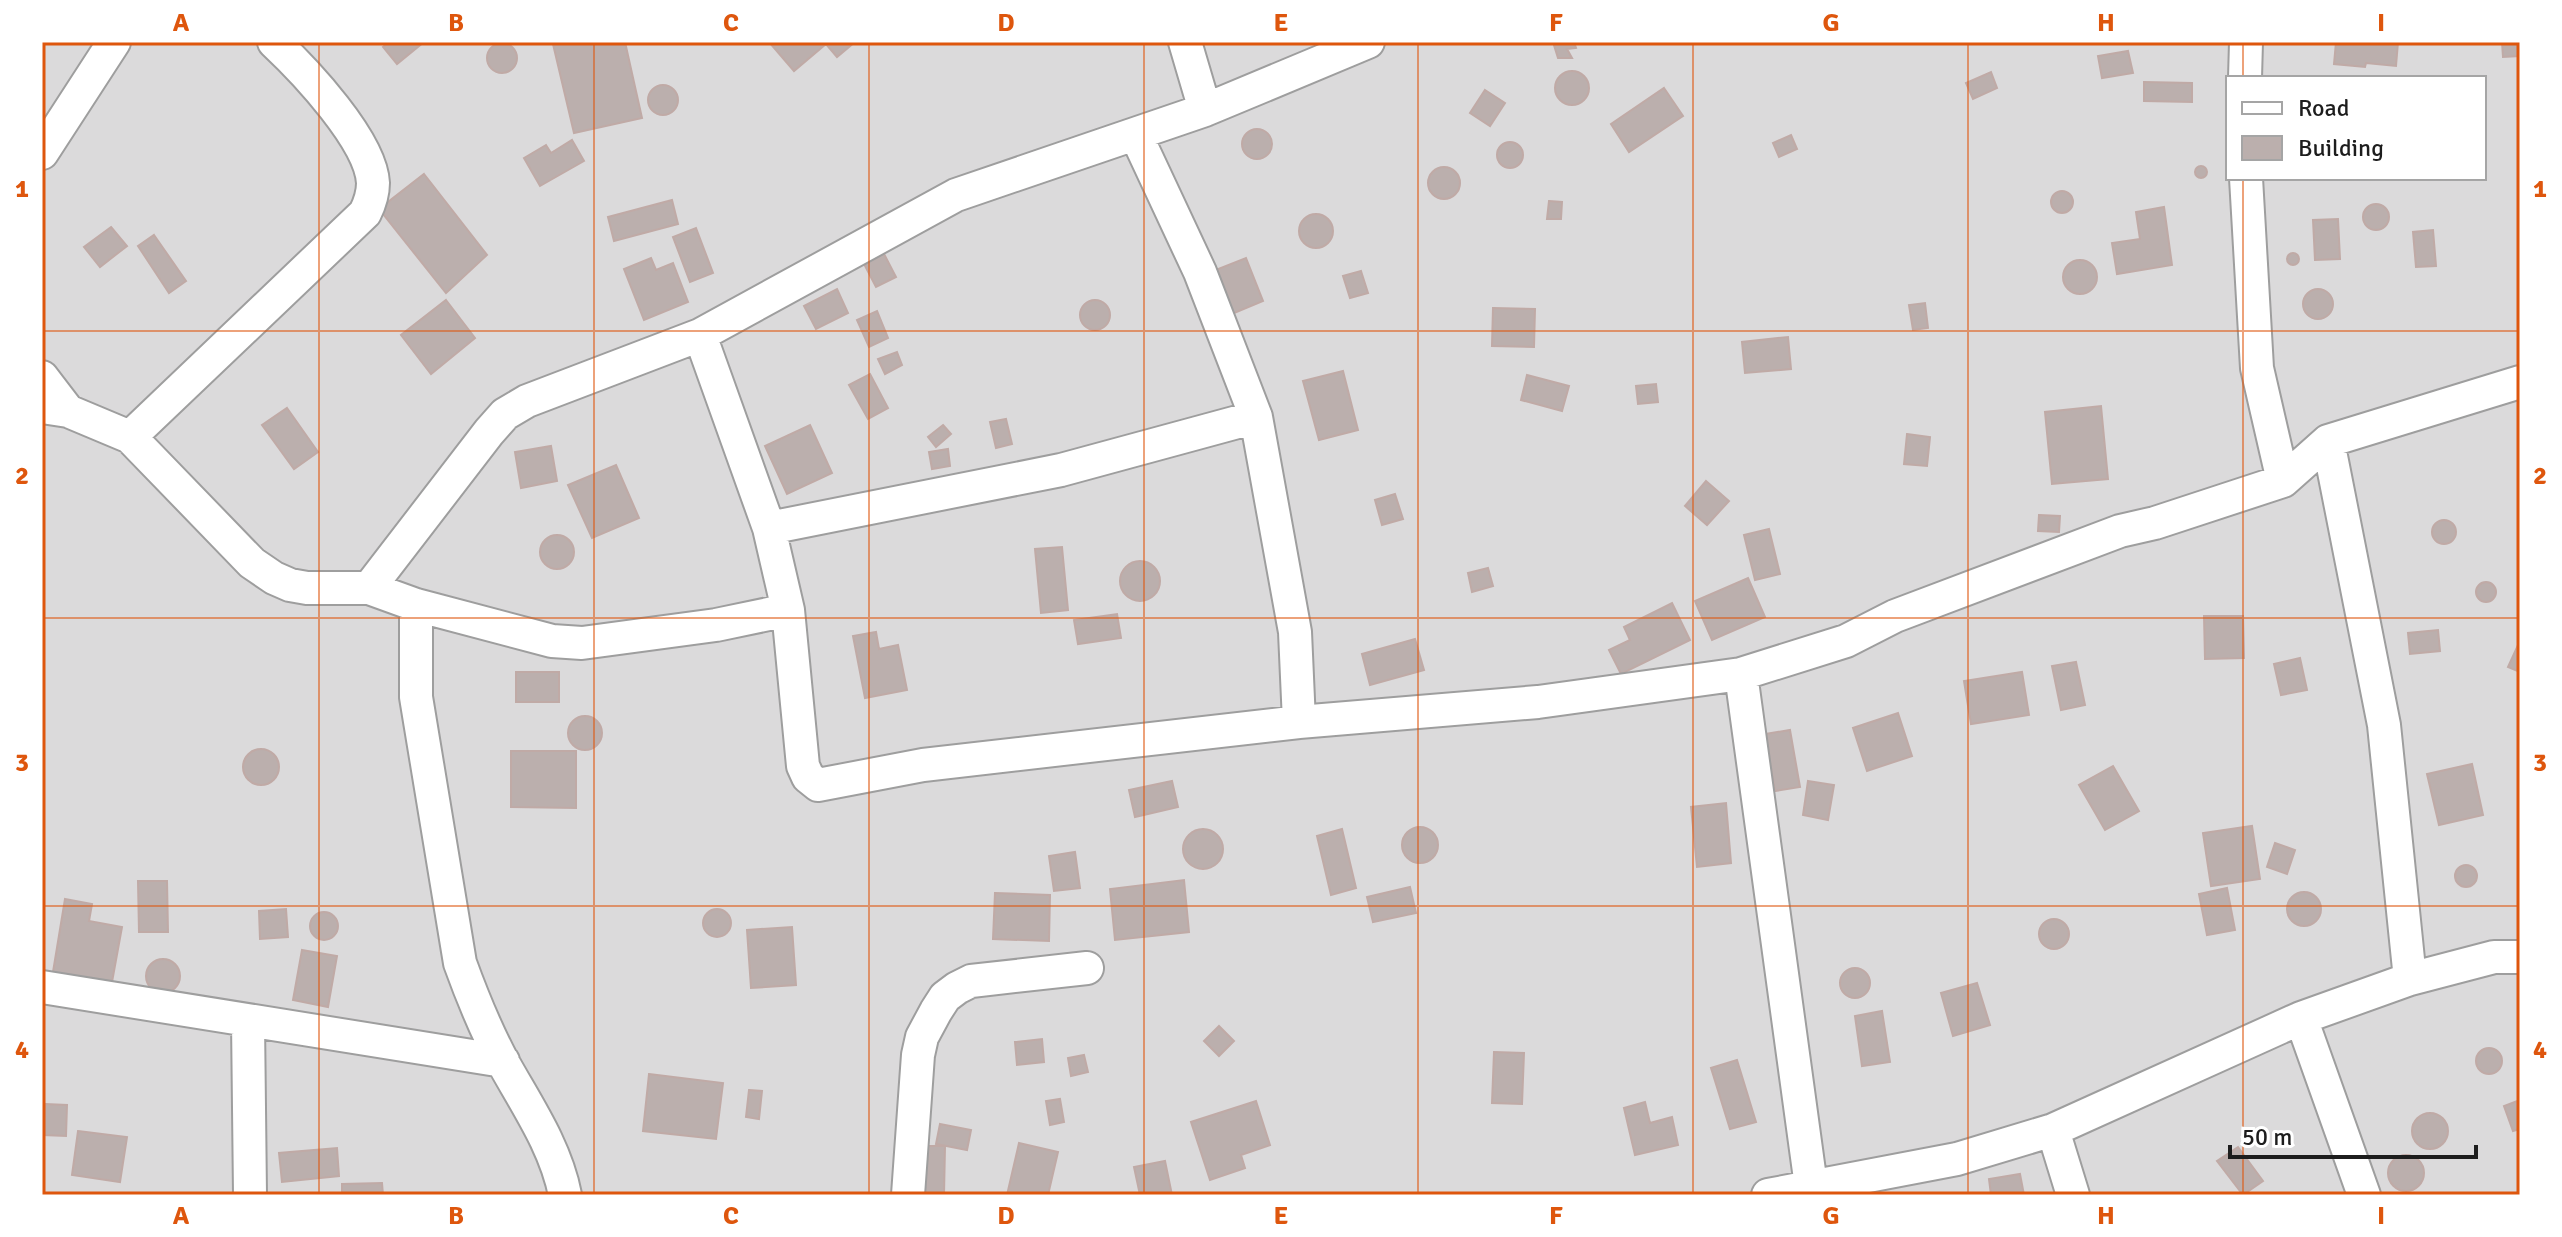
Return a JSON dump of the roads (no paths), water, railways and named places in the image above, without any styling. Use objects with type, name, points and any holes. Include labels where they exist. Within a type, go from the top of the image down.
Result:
[{"type":"street","points":[[42,153],[114,42]]},
{"type":"street","points":[[130,437],[365,213],[372,200],[373,183],[363,148],[304,70],[274,42]]},
{"type":"street","points":[[1185,42],[1205,110]]},
{"type":"street","points":[[369,588],[489,432],[505,414],[527,401],[700,335],[956,195],[1205,110],[1368,42]]},
{"type":"street","points":[[2245,76],[2246,42]]},
{"type":"street","points":[[1136,135],[1200,272],[1256,417],[1295,632],[1299,722]]},
{"type":"street","points":[[2246,180],[2257,368],[2283,481]]},
{"type":"street","points":[[700,335],[769,528],[788,610],[803,766],[808,777],[818,785],[923,765],[1299,722],[1538,702],[1741,674],[1846,641],[1895,616],[2120,531],[2155,523],[2283,481],[2328,441],[2520,382]]},
{"type":"street","points":[[42,377],[55,409],[130,437],[252,563],[290,585],[369,588],[416,605],[552,641],[582,643],[716,625],[788,610]]},
{"type":"street","points":[[769,528],[1061,470],[1256,417]]},
{"type":"street","points":[[2328,441],[2384,725],[2410,979]]},
{"type":"street","points":[[416,605],[416,697],[460,963],[474,1003],[551,1149],[565,1195]]},
{"type":"street","points":[[1741,674],[1811,1186]]},
{"type":"street","points":[[1768,1195],[1957,1159],[2053,1130],[2301,1018],[2410,979],[2494,957],[2520,957]]},
{"type":"street","points":[[908,1195],[918,1055],[922,1037],[945,997],[971,981],[1087,968]]},
{"type":"street","points":[[42,987],[503,1061]]},
{"type":"street","points":[[2301,1018],[2364,1195]]},
{"type":"street","points":[[248,1021],[250,1195]]},
{"type":"street","points":[[2053,1130],[2073,1195]]}]
